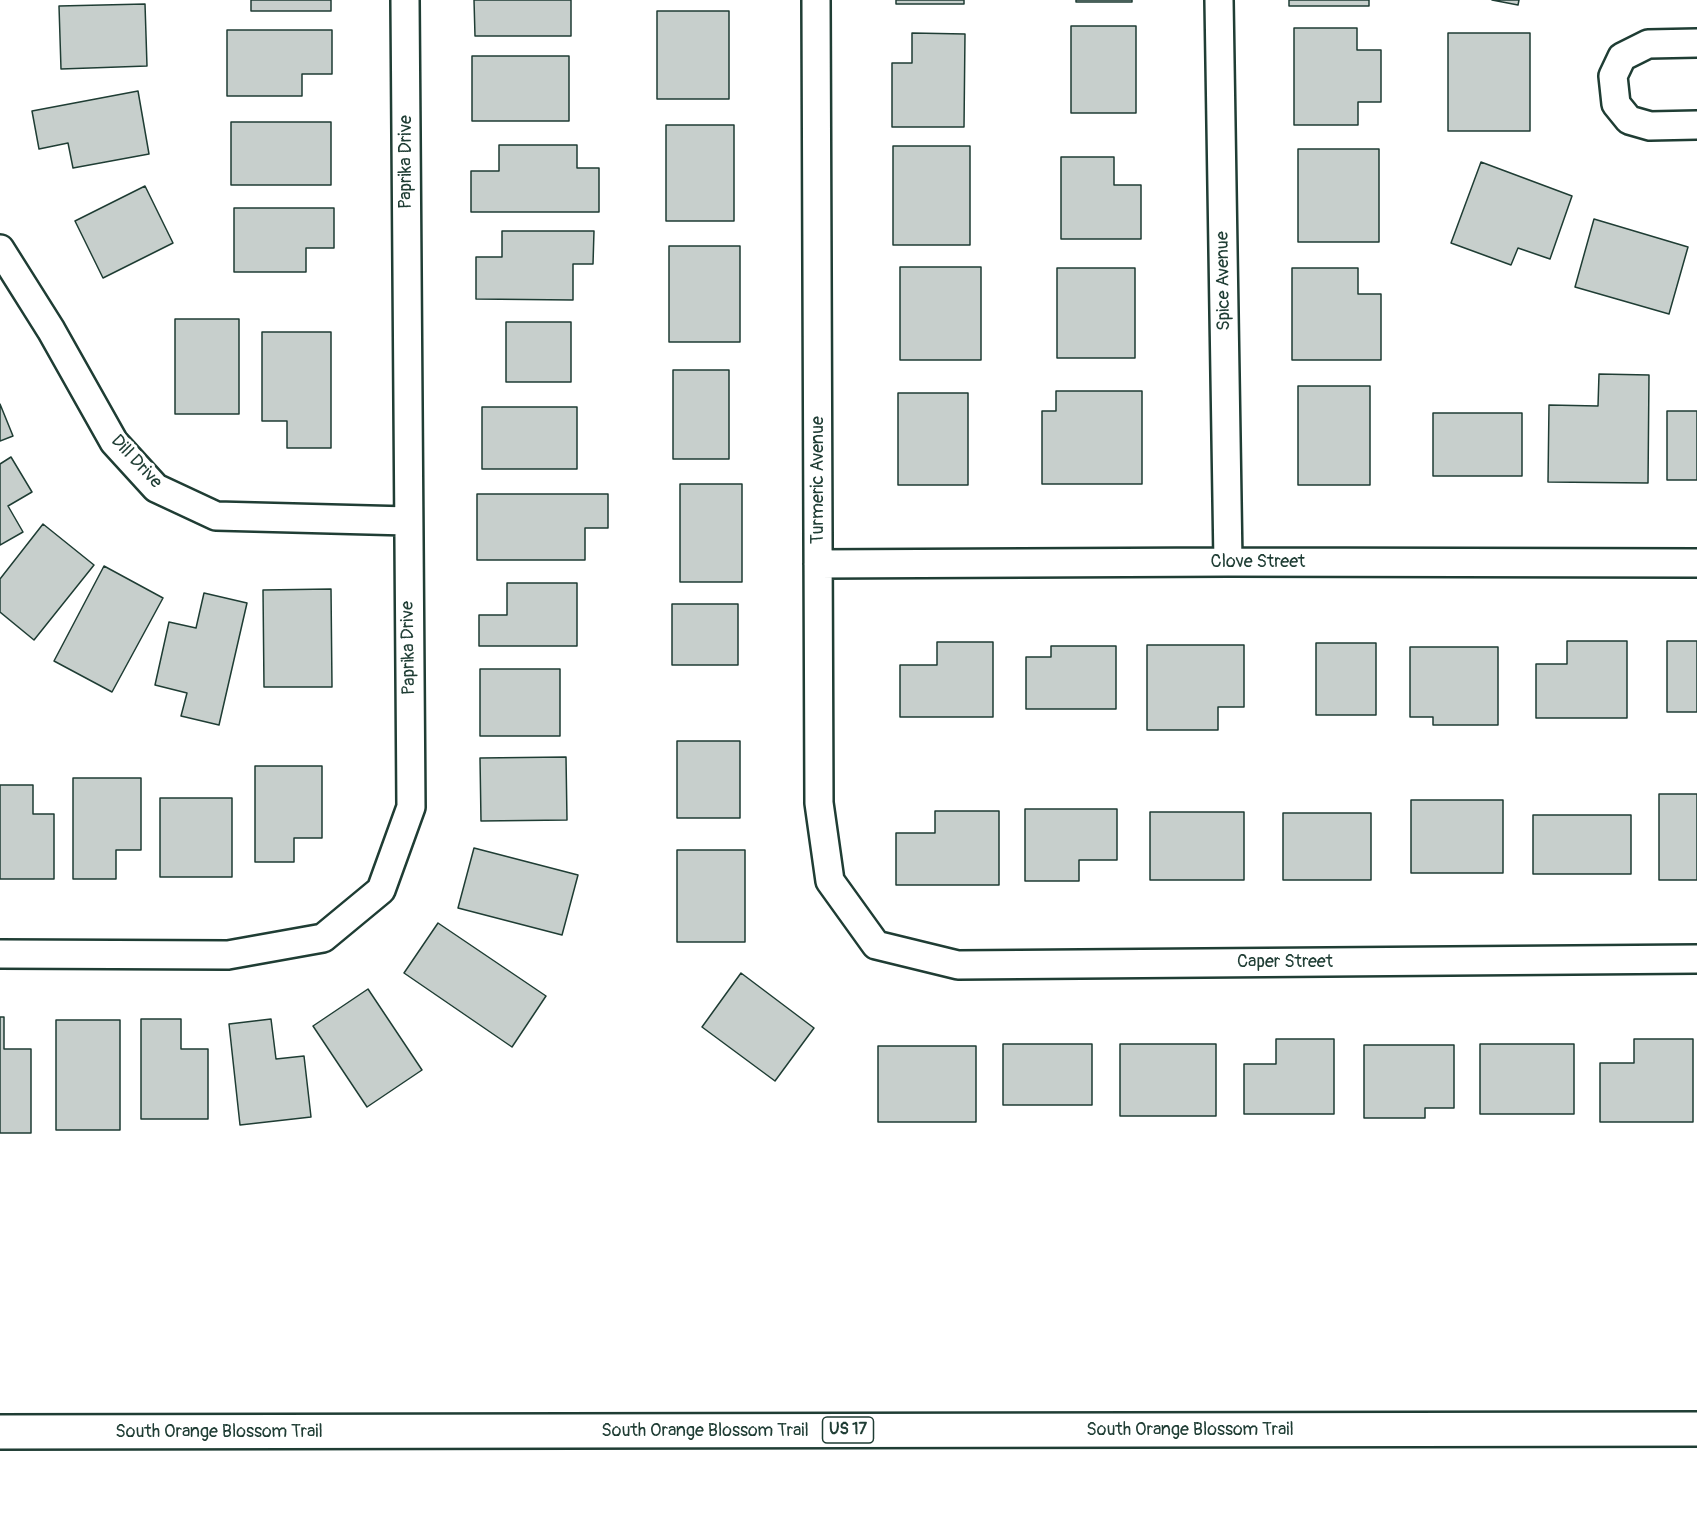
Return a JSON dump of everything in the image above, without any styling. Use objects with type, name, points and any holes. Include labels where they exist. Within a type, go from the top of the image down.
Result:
[{"type":"main road","name":"South Orange Blossom Trail","points":[[0,1432],[1697,1429]]},
{"type":"street","name":"Paprika Drive","points":[[0,954],[228,955],[323,939],[381,890],[411,807],[405,0]]},
{"type":"street","name":"Turmeric Avenue","points":[[816,0],[819,803],[830,881],[876,945]]},
{"type":"street","name":"Spice Avenue","points":[[1219,0],[1228,562]]},
{"type":"street","points":[[1697,43],[1648,44],[1622,57],[1613,76],[1616,104],[1629,120],[1650,126],[1697,124]]},
{"type":"street","name":"Dill Drive","points":[[0,249],[51,330],[114,442],[156,488],[216,516],[408,521]]},
{"type":"street","name":"Clove Street","points":[[818,564],[1697,563]]},
{"type":"street","name":"Caper Street","points":[[876,945],[958,965],[1697,959]]},
{"type":"building","points":[[251,0],[331,0],[331,11],[251,11]]},
{"type":"building","points":[[474,0],[571,0],[571,36],[475,36]]},
{"type":"building","points":[[896,0],[964,0],[964,4],[896,4]]},
{"type":"building","points":[[1076,0],[1132,0],[1132,2],[1076,2]]},
{"type":"building","points":[[1289,0],[1369,0],[1369,6],[1289,6]]},
{"type":"building","points":[[1492,0],[1519,0],[1518,5]]},
{"type":"building","points":[[145,4],[147,66],[61,69],[59,6]]},
{"type":"building","points":[[657,11],[729,11],[729,99],[657,99]]},
{"type":"building","points":[[1071,26],[1136,26],[1136,113],[1071,113]]},
{"type":"building","points":[[1294,28],[1357,28],[1357,50],[1381,50],[1381,102],[1358,102],[1358,125],[1294,125]]},
{"type":"building","points":[[227,30],[332,30],[332,74],[302,74],[302,96],[227,96]]},
{"type":"building","points":[[912,33],[965,34],[964,127],[892,127],[892,63],[912,63]]},
{"type":"building","points":[[1448,33],[1530,33],[1530,131],[1448,131]]},
{"type":"building","points":[[472,56],[569,56],[569,121],[472,121]]},
{"type":"building","points":[[138,91],[149,154],[73,168],[68,143],[39,149],[32,111]]},
{"type":"building","points":[[231,122],[331,122],[331,185],[231,185]]},
{"type":"building","points":[[666,125],[734,125],[734,221],[666,221]]},
{"type":"building","points":[[499,145],[577,145],[577,168],[599,168],[599,212],[471,212],[471,171],[499,171]]},
{"type":"building","points":[[893,146],[970,146],[970,245],[893,245]]},
{"type":"building","points":[[1298,149],[1379,149],[1379,242],[1298,242]]},
{"type":"building","points":[[1061,157],[1114,157],[1114,185],[1141,185],[1141,239],[1061,239]]},
{"type":"building","points":[[1481,162],[1572,196],[1550,259],[1518,248],[1511,265],[1451,243]]},
{"type":"building","points":[[145,186],[173,243],[103,278],[75,221]]},
{"type":"building","points":[[234,208],[334,208],[334,248],[306,248],[306,272],[234,272]]},
{"type":"building","points":[[1594,219],[1688,247],[1669,314],[1575,287]]},
{"type":"building","points":[[502,231],[594,231],[593,264],[573,264],[573,300],[476,299],[476,257],[502,257]]},
{"type":"building","points":[[669,246],[740,246],[740,342],[669,342]]},
{"type":"building","points":[[900,267],[981,267],[981,360],[900,360]]},
{"type":"building","points":[[1057,268],[1135,268],[1135,358],[1057,358]]},
{"type":"building","points":[[1292,268],[1358,268],[1358,294],[1381,294],[1381,360],[1292,360]]},
{"type":"building","points":[[175,319],[239,319],[239,414],[175,414]]},
{"type":"building","points":[[506,322],[571,322],[571,382],[506,382]]},
{"type":"building","points":[[262,332],[331,332],[331,448],[287,448],[287,421],[262,421]]},
{"type":"building","points":[[673,370],[729,370],[729,459],[673,459]]},
{"type":"building","points":[[1599,374],[1649,375],[1648,483],[1548,482],[1549,405],[1598,406]]},
{"type":"building","points":[[1298,386],[1370,386],[1370,485],[1298,485]]},
{"type":"building","points":[[1056,391],[1142,391],[1142,484],[1042,484],[1042,411],[1056,411]]},
{"type":"building","points":[[898,393],[968,393],[968,485],[898,485]]},
{"type":"building","points":[[0,404],[13,436],[0,441]]},
{"type":"building","points":[[482,407],[577,407],[577,469],[482,469]]},
{"type":"building","points":[[1667,411],[1697,411],[1697,480],[1667,480]]},
{"type":"building","points":[[1433,413],[1522,413],[1522,476],[1433,476]]},
{"type":"building","points":[[11,457],[32,492],[8,506],[23,532],[0,545],[0,464]]},
{"type":"building","points":[[680,484],[742,484],[742,582],[680,582]]},
{"type":"building","points":[[477,494],[608,494],[608,528],[585,528],[585,560],[477,560]]},
{"type":"building","points":[[43,524],[94,565],[34,640],[0,612],[0,579]]},
{"type":"building","points":[[104,566],[163,598],[112,692],[54,661]]},
{"type":"building","points":[[507,583],[577,583],[577,646],[479,646],[479,615],[507,615]]},
{"type":"building","points":[[331,589],[332,687],[264,687],[263,590]]},
{"type":"building","points":[[204,593],[247,603],[219,725],[181,716],[187,693],[155,685],[169,622],[196,628]]},
{"type":"building","points":[[672,604],[738,604],[738,665],[672,665]]},
{"type":"building","points":[[1567,641],[1627,641],[1627,718],[1536,718],[1536,664],[1567,664]]},
{"type":"building","points":[[1667,641],[1697,641],[1697,712],[1667,712]]},
{"type":"building","points":[[937,642],[993,642],[993,717],[900,717],[900,665],[937,665]]},
{"type":"building","points":[[1316,643],[1376,643],[1376,715],[1316,715]]},
{"type":"building","points":[[1147,645],[1244,645],[1244,707],[1218,707],[1218,730],[1147,730]]},
{"type":"building","points":[[1051,646],[1116,646],[1116,709],[1026,709],[1026,657],[1051,657]]},
{"type":"building","points":[[1410,647],[1498,647],[1498,725],[1433,725],[1433,717],[1410,717]]},
{"type":"building","points":[[480,669],[560,669],[560,736],[480,736]]},
{"type":"building","points":[[677,741],[740,741],[740,818],[677,818]]},
{"type":"building","points":[[566,757],[567,820],[481,821],[480,758]]},
{"type":"building","points":[[255,766],[322,766],[322,838],[294,838],[294,862],[255,862]]},
{"type":"building","points":[[73,778],[141,778],[141,850],[116,850],[116,879],[73,879]]},
{"type":"building","points":[[0,785],[33,785],[33,814],[54,814],[54,879],[0,879]]},
{"type":"building","points":[[1659,794],[1697,794],[1697,880],[1659,880]]},
{"type":"building","points":[[160,798],[232,798],[232,877],[160,877]]},
{"type":"building","points":[[1411,800],[1503,800],[1503,873],[1411,873]]},
{"type":"building","points":[[1025,809],[1117,809],[1117,860],[1079,860],[1079,881],[1025,881]]},
{"type":"building","points":[[935,811],[999,811],[999,885],[896,885],[896,833],[935,833]]},
{"type":"building","points":[[1150,812],[1244,812],[1244,880],[1150,880]]},
{"type":"building","points":[[1283,813],[1371,813],[1371,880],[1283,880]]},
{"type":"building","points":[[1533,815],[1631,815],[1631,874],[1533,874]]},
{"type":"building","points":[[474,848],[578,875],[562,935],[458,908]]},
{"type":"building","points":[[677,850],[745,850],[745,942],[677,942]]},
{"type":"building","points":[[438,923],[546,996],[512,1047],[404,973]]},
{"type":"building","points":[[741,973],[814,1028],[775,1081],[702,1027]]},
{"type":"building","points":[[368,989],[422,1070],[367,1107],[313,1026]]},
{"type":"building","points":[[0,1017],[4,1017],[4,1049],[31,1049],[31,1133],[0,1133]]},
{"type":"building","points":[[141,1019],[181,1019],[181,1049],[208,1049],[208,1119],[141,1119]]},
{"type":"building","points":[[271,1019],[276,1059],[304,1056],[311,1117],[240,1125],[229,1024]]},
{"type":"building","points":[[56,1020],[120,1020],[120,1130],[56,1130]]},
{"type":"building","points":[[1276,1039],[1334,1039],[1334,1114],[1244,1114],[1244,1064],[1276,1064]]},
{"type":"building","points":[[1634,1039],[1693,1039],[1693,1122],[1600,1122],[1600,1063],[1634,1063]]},
{"type":"building","points":[[1003,1044],[1092,1044],[1092,1105],[1003,1105]]},
{"type":"building","points":[[1120,1044],[1216,1044],[1216,1116],[1120,1116]]},
{"type":"building","points":[[1480,1044],[1574,1044],[1574,1114],[1480,1114]]},
{"type":"building","points":[[1364,1045],[1454,1045],[1454,1108],[1425,1108],[1425,1118],[1364,1118]]},
{"type":"building","points":[[878,1046],[976,1046],[976,1122],[878,1122]]}]
